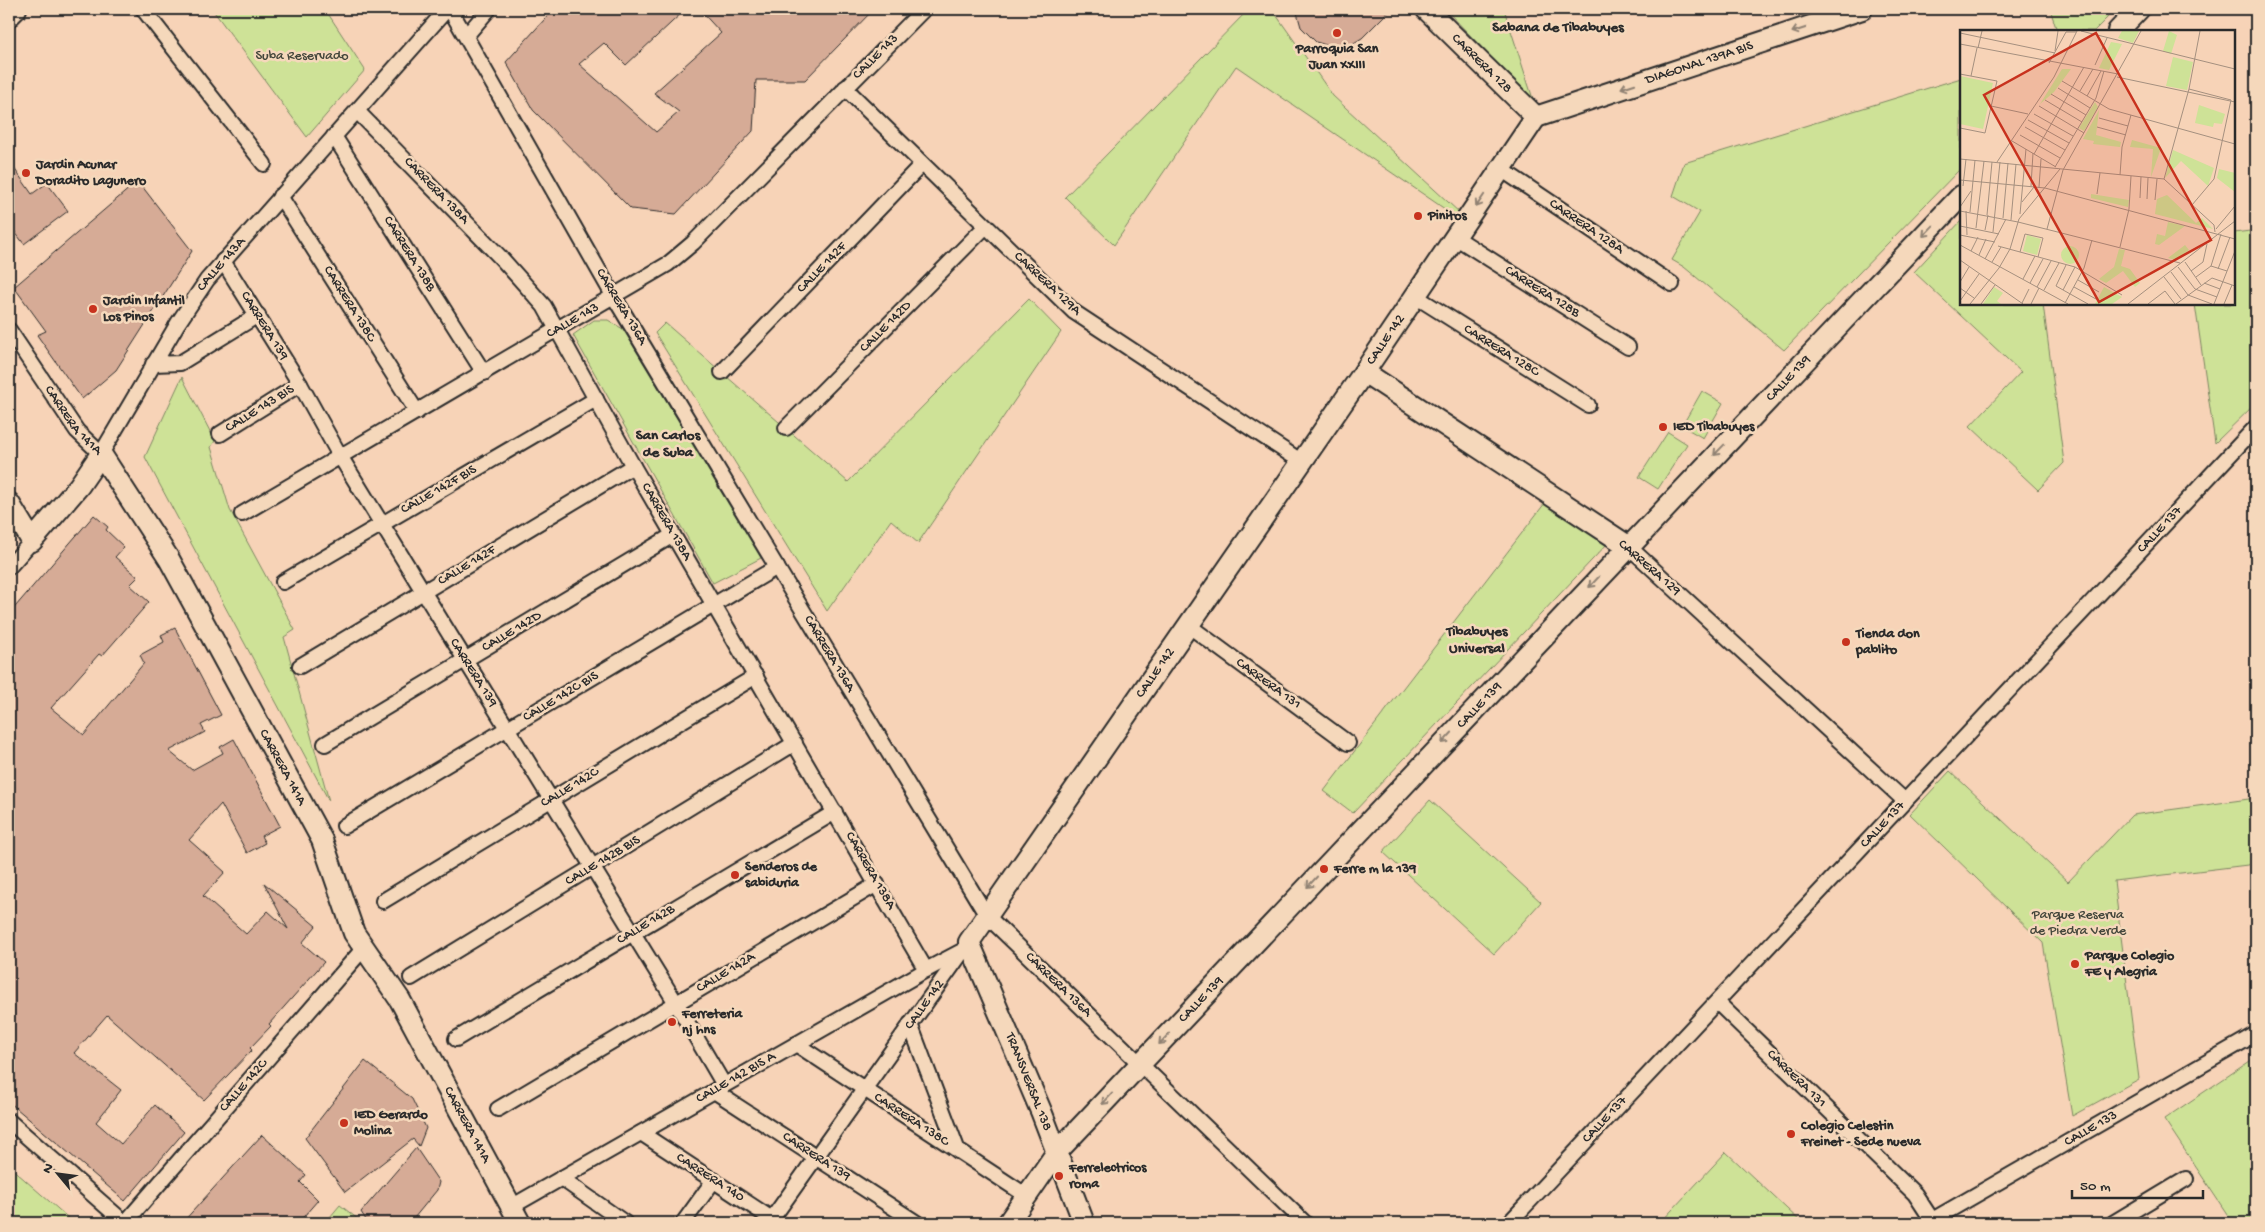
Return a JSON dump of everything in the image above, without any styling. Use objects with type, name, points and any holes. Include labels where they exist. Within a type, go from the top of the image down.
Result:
[{"type":"street","points":[[9,16],[16,9]]},
{"type":"street","points":[[143,9],[264,164]]},
{"type":"street","name":"CARRERA 136A","points":[[449,9],[614,297],[987,916],[1305,1223]]},
{"type":"street","name":"CALLE 143A","points":[[9,567],[79,486],[101,454],[153,364],[194,299],[223,260],[449,9]]},
{"type":"street","points":[[466,36],[489,9]]},
{"type":"street","name":"CALLE 143","points":[[242,514],[668,264],[693,243],[924,9]]},
{"type":"street","name":"CARRERA 128","points":[[1426,9],[1536,117]]},
{"type":"street","name":"DIAGONAL 139A BIS","points":[[1536,117],[1862,9]]},
{"type":"street","points":[[2119,30],[2139,9]]},
{"type":"street","name":"CARRERA 129A","points":[[845,88],[1074,312],[1302,462]]},
{"type":"street","name":"CARRERA 138A","points":[[357,110],[502,259],[544,306],[633,466],[926,970]]},
{"type":"street","name":"CALLE 142","points":[[773,1222],[816,1157],[987,916],[1302,462],[1536,117]]},
{"type":"street","name":"CARRERA 138B","points":[[334,136],[484,372]]},
{"type":"street","name":"CALLE 142F","points":[[722,372],[922,164]]},
{"type":"street","name":"CARRERA 128A","points":[[1501,169],[1672,284]]},
{"type":"street","name":"CARRERA 138C","points":[[280,196],[417,412]]},
{"type":"street","name":"CALLE 139","points":[[1008,1223],[1057,1152],[1960,197]]},
{"type":"street","name":"CALLE 142D","points":[[786,428],[986,226]]},
{"type":"street","name":"CARRERA 128B","points":[[1455,237],[1628,347]]},
{"type":"street","name":"CARRERA 139","points":[[223,260],[300,384],[340,456],[676,1003],[719,1088],[816,1157],[917,1223]]},
{"type":"street","name":"CARRERA 128C","points":[[1415,296],[1588,405]]},
{"type":"street","points":[[153,364],[180,363],[258,315]]},
{"type":"street","name":"CARRERA 141A","points":[[9,330],[77,431],[101,454],[169,559],[322,840],[346,915],[363,949],[400,1000],[516,1215]]},
{"type":"street","name":"CARRERA 129","points":[[1364,372],[1628,546],[1905,802]]},
{"type":"street","name":"CALLE 143 BIS","points":[[220,434],[300,384]]},
{"type":"street","name":"CALLE 142F BIS","points":[[283,582],[596,399]]},
{"type":"street","name":"CALLE 137","points":[[1509,1223],[2256,427]]},
{"type":"street","name":"CALLE 142F","points":[[300,666],[633,466]]},
{"type":"street","points":[[9,504],[32,541]]},
{"type":"street","name":"CALLE 142D","points":[[325,744],[673,535]]},
{"type":"street","name":"CALLE 142C BIS","points":[[344,826],[777,567]]},
{"type":"street","name":"CARRERA 131","points":[[1188,625],[1348,743]]},
{"type":"street","name":"CALLE 142C","points":[[383,900],[756,676]]},
{"type":"street","name":"CALLE 142B BIS","points":[[411,978],[795,743]]},
{"type":"street","name":"CALLE 142B","points":[[456,1039],[835,812]]},
{"type":"street","name":"CALLE 142A","points":[[498,1109],[877,884]]},
{"type":"street","name":"CALLE 142 BIS A","points":[[516,1215],[561,1178],[965,947]]},
{"type":"street","name":"TRANSVERSAL 138","points":[[965,947],[1057,1152],[1084,1223]]},
{"type":"street","name":"CALLE 142C","points":[[125,1223],[363,949]]},
{"type":"street","name":"CARRERA 131","points":[[1717,1002],[1915,1194],[1931,1222]]},
{"type":"street","points":[[910,1024],[958,1151]]},
{"type":"street","name":"CALLE 133","points":[[1931,1222],[2256,1034]]},
{"type":"street","name":"CARRERA 138C","points":[[796,1044],[1027,1196]]},
{"type":"street","points":[[9,1121],[125,1223]]},
{"type":"street","name":"CARRERA 140","points":[[641,1133],[714,1180],[773,1222]]},
{"type":"street","points":[[561,1178],[625,1223]]},
{"type":"street","points":[[2113,1223],[2186,1179]]},
{"type":"street","points":[[683,1223],[714,1180]]},
{"type":"green space","name":"Suba Reservado","points":[[212,9],[325,9],[365,70],[307,137]]},
{"type":"green space","points":[[1249,9],[1272,9],[1333,96],[1460,213],[1458,218],[1236,66],[1114,245],[1065,197]]},
{"type":"green space","points":[[1445,9],[1504,9],[1534,102]]},
{"type":"green space","points":[[2050,9],[2116,9],[2095,30],[2057,30]]},
{"type":"green space","points":[[1960,78],[1960,169],[1784,350],[1684,267],[1672,260],[1700,212],[1673,196],[1684,163]]},
{"type":"green space","points":[[1960,222],[1960,305],[2043,305],[2064,463],[2038,490],[1970,426],[2021,372],[1914,272]]},
{"type":"green space","points":[[2250,231],[2256,272],[2256,403],[2215,443],[2195,305],[2235,305],[2235,233]]},
{"type":"green space","points":[[1029,299],[1061,332],[918,543],[891,520],[827,611],[655,333],[665,323],[848,482]]},
{"type":"green space","points":[[594,320],[608,320],[623,329],[761,558],[713,583],[573,335]]},
{"type":"green space","points":[[182,377],[215,441],[211,447],[230,510],[295,630],[284,637],[329,801],[145,457]]},
{"type":"green space","points":[[1702,391],[1723,403],[1703,438],[1682,426]]},
{"type":"green space","points":[[1668,432],[1687,444],[1658,489],[1639,477]]},
{"type":"green space","points":[[1545,503],[1609,542],[1353,813],[1324,791]]},
{"type":"green space","name":"Parque Reserva de Piedra Verde","points":[[1950,771],[2068,882],[2132,815],[2256,798],[2256,864],[2114,881],[2139,1079],[2072,1116],[2043,943],[1910,814]]},
{"type":"green space","points":[[1430,800],[1541,902],[1494,954],[1383,852]]},
{"type":"green space","points":[[2256,1057],[2256,1223],[2233,1223],[2164,1119]]},
{"type":"green space","points":[[1726,1152],[1802,1223],[1660,1223]]},
{"type":"green space","points":[[9,1166],[74,1223],[9,1223]]},
{"type":"green space","points":[[340,1205],[359,1220],[357,1223],[325,1223]]},
{"type":"building","points":[[554,9],[686,9],[626,65],[604,43],[579,64],[656,132],[679,112],[654,93],[721,33],[699,9],[874,9],[805,80],[756,80],[753,131],[676,214],[631,209],[533,110],[506,62]]},
{"type":"building","name":"Parroquia San Juan XXIII","points":[[1296,9],[1391,9],[1362,38],[1347,47],[1332,47],[1316,42],[1301,27]]},
{"type":"building","points":[[9,161],[32,194],[47,183],[68,211],[24,244],[9,224]]},
{"type":"building","name":"Jardin Infantil Los Pinos","points":[[138,181],[192,251],[116,370],[82,399],[37,335],[46,331],[14,287]]},
{"type":"building","points":[[94,515],[108,527],[106,530],[124,547],[115,557],[138,577],[130,585],[149,602],[102,656],[99,654],[51,708],[84,735],[144,663],[140,655],[164,642],[161,635],[175,628],[221,715],[201,725],[205,732],[169,751],[192,770],[223,753],[220,747],[234,739],[280,826],[261,836],[265,843],[247,853],[221,804],[189,840],[225,872],[203,896],[246,934],[268,911],[288,929],[264,883],[316,926],[302,943],[324,962],[269,1024],[271,1026],[250,1048],[252,1050],[204,1100],[107,1015],[74,1053],[121,1090],[96,1122],[121,1144],[155,1105],[184,1132],[125,1201],[9,1102],[9,614]]},
{"type":"building","points":[[365,1061],[412,1099],[426,1128],[419,1146],[413,1139],[345,1192],[305,1138]]},
{"type":"building","points":[[262,1135],[306,1175],[300,1182],[318,1200],[298,1223],[182,1223]]},
{"type":"building","points":[[416,1148],[439,1182],[437,1190],[410,1223],[368,1223],[361,1212]]},
{"type":"place","name":"Parroquia San Juan XXIII","points":[[1337,33]]},
{"type":"place","name":"Jardin Acunar Doradito Lagunero","points":[[26,173]]},
{"type":"place","name":"Pinitos","points":[[1418,216]]},
{"type":"place","name":"Jardin Infantil Los Pinos","points":[[93,309]]},
{"type":"place","name":"IED Tibabuyes","points":[[1663,427]]},
{"type":"place","name":"Tienda don pablito","points":[[1846,642]]},
{"type":"place","name":"Ferre m la 139","points":[[1324,869]]},
{"type":"place","name":"Senderos de sabiduria","points":[[735,875]]},
{"type":"place","name":"Parque Colegio FE y Alegria","points":[[2075,964]]},
{"type":"place","name":"Ferreteria nj hns","points":[[672,1022]]},
{"type":"place","name":"IED Gerardo Molina","points":[[344,1123]]},
{"type":"place","name":"Colegio Celestin Freinet - Sede nueva","points":[[1791,1134]]},
{"type":"place","name":"Ferrelectricos roma","points":[[1059,1176]]},
{"type":"district","name":"Sabana de Tibabuyes","points":[[1558,28]]},
{"type":"district","name":"San Carlos de Suba","points":[[668,444]]},
{"type":"district","name":"Tibabuyes Universal","points":[[1477,640]]}]
